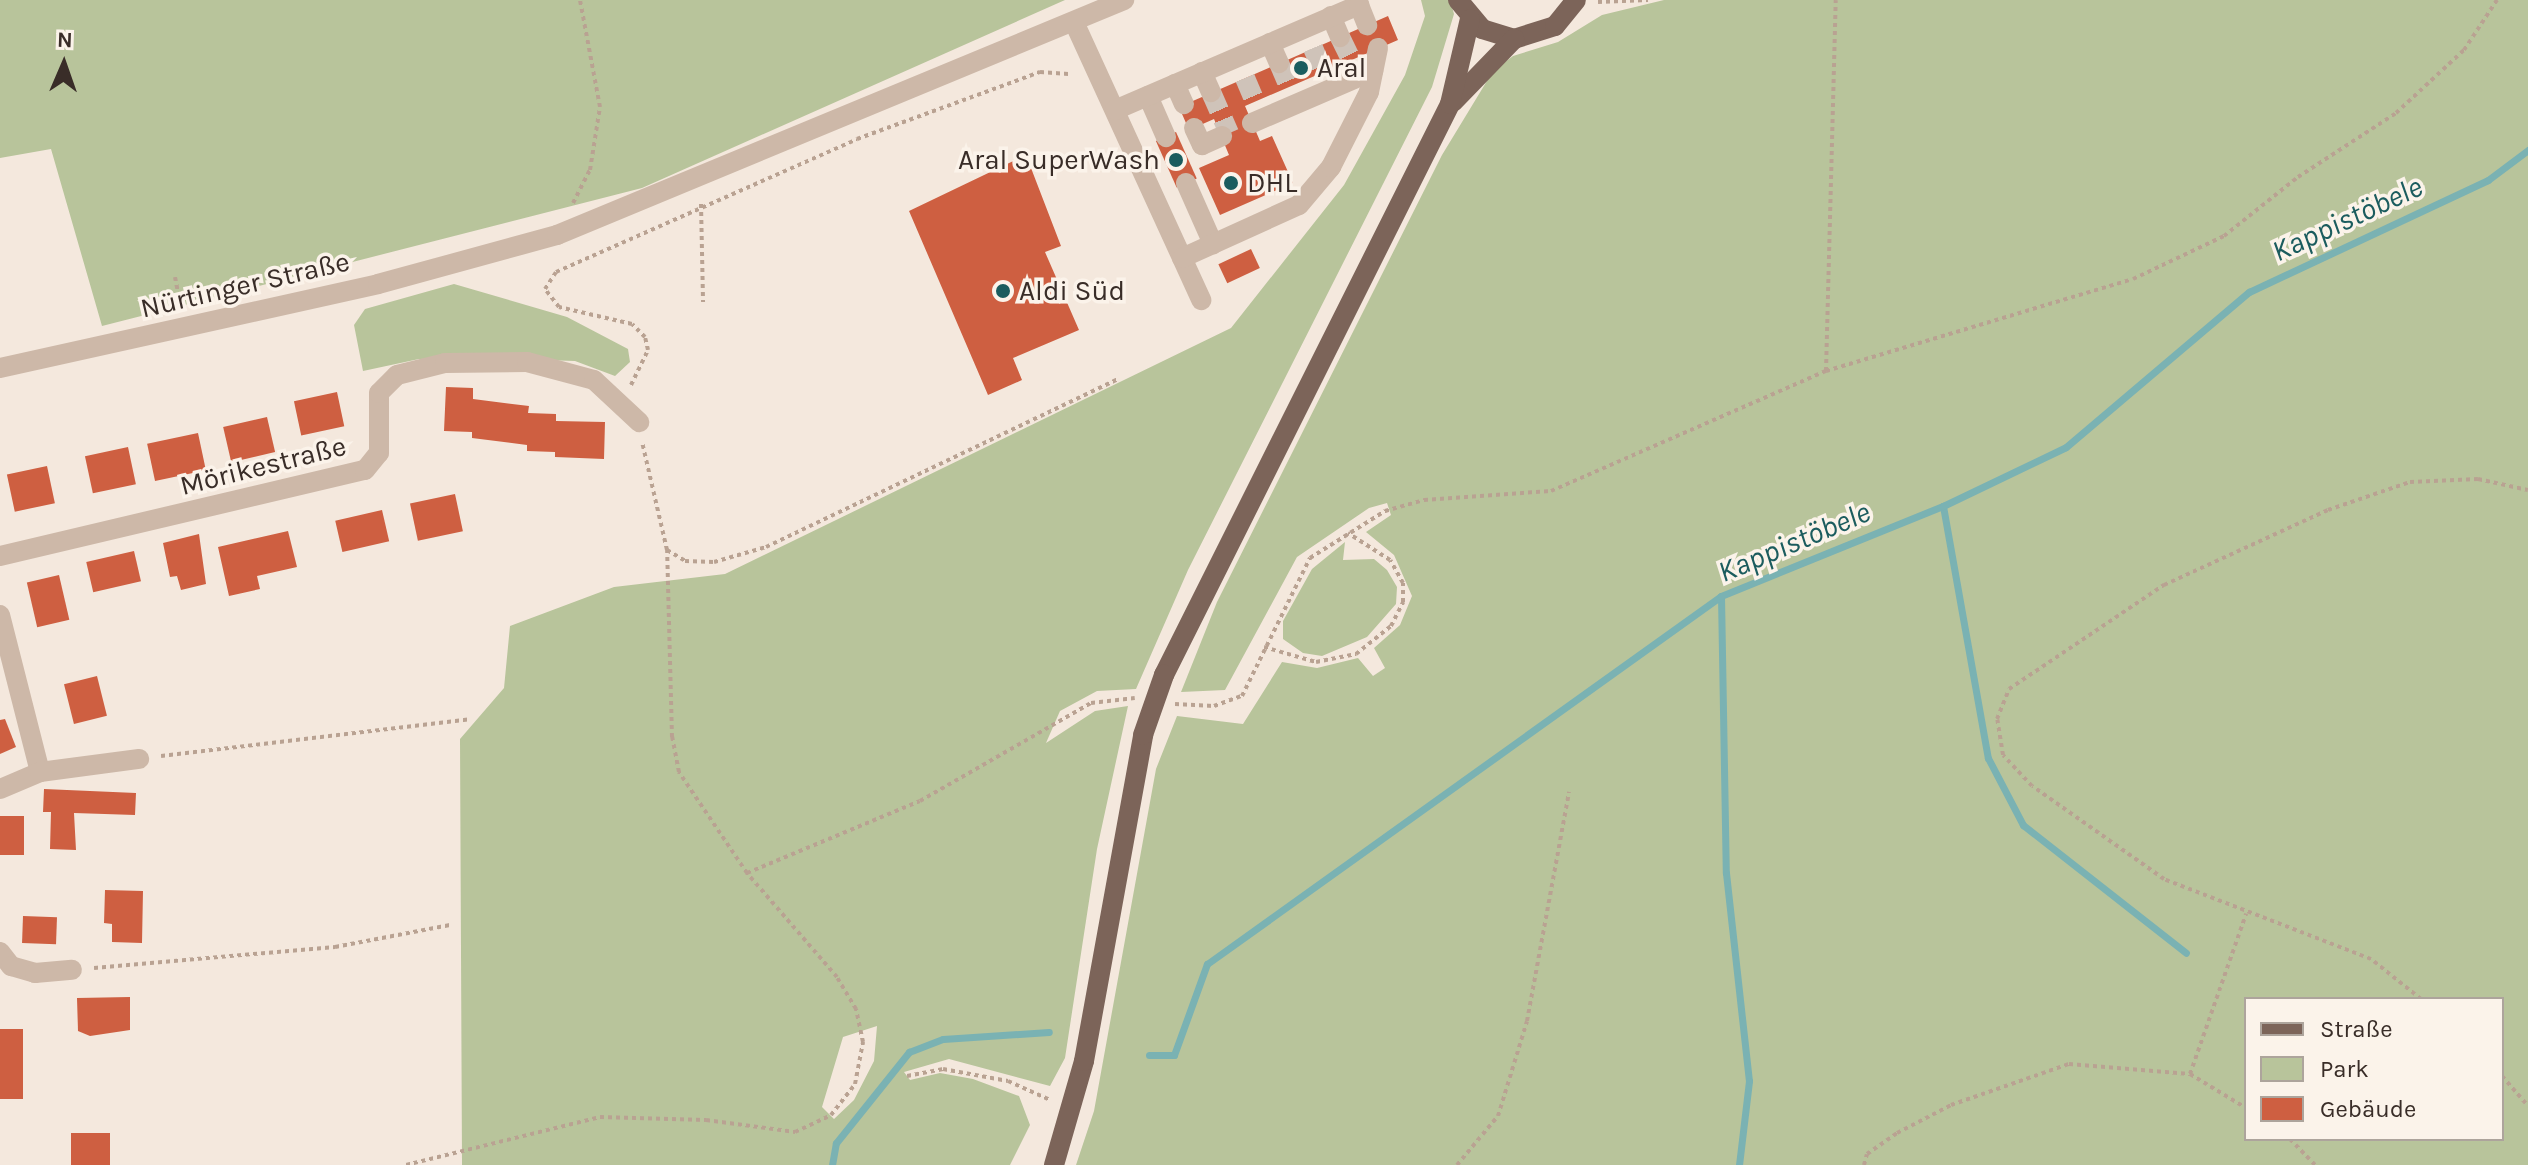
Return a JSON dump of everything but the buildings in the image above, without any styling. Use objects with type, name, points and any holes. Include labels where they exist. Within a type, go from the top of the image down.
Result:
[{"type":"main road","points":[[1458,0],[1470,19],[1514,39]]},
{"type":"main road","points":[[1450,104],[1514,39],[1555,26],[1576,0]]},
{"type":"main road","points":[[1054,1165],[1070,1109],[1143,735],[1164,675],[1450,104],[1470,19]]},
{"type":"street","name":"Nürtinger Straße","points":[[0,368],[502,252],[557,235],[693,183],[1124,0]]},
{"type":"street","points":[[1115,110],[1359,5],[1367,25]]},
{"type":"street","points":[[1331,16],[1340,37]]},
{"type":"street","points":[[1074,22],[1201,300]]},
{"type":"street","points":[[1304,28],[1313,48]]},
{"type":"street","points":[[1270,43],[1279,63]]},
{"type":"street","points":[[1182,258],[1299,205],[1331,167],[1361,69],[1378,48]]},
{"type":"street","points":[[1236,58],[1245,78]]},
{"type":"street","points":[[1257,114],[1293,95],[1361,69]]},
{"type":"street","points":[[1202,72],[1211,92]]},
{"type":"street","points":[[1175,84],[1184,104]]},
{"type":"street","points":[[1148,96],[1166,137]]},
{"type":"street","points":[[1194,128],[1202,145],[1222,136]]},
{"type":"street","points":[[1186,183],[1213,244]]},
{"type":"street","name":"Mörikestraße","points":[[0,556],[365,470],[379,453],[379,393],[397,375],[445,363],[527,362],[594,380],[639,422]]},
{"type":"street","points":[[0,615],[40,772]]},
{"type":"street","points":[[0,789],[40,772],[139,759]]},
{"type":"street","points":[[0,952],[11,966],[35,973],[72,970]]},
{"type":"path","points":[[557,235],[590,170],[600,107],[580,0]]},
{"type":"path","points":[[1576,0],[1648,0]]},
{"type":"path","points":[[1826,371],[1836,0]]},
{"type":"path","points":[[1168,702],[1214,706],[1242,696],[1310,558],[1385,511],[1424,500],[1551,491],[1826,371],[2133,279],[2224,236],[2298,177],[2396,113],[2464,50],[2497,0]]},
{"type":"path","points":[[618,403],[643,369],[645,337],[632,324],[559,307],[548,299],[548,280],[701,203],[1040,72],[1077,76]]},
{"type":"path","points":[[693,183],[701,203],[703,302]]},
{"type":"path","points":[[667,550],[685,561],[714,562],[766,547],[1119,379]]},
{"type":"path","points":[[406,1165],[600,1117],[694,1119],[795,1132],[831,1115],[855,1084],[863,1042],[856,1009],[837,977],[747,873],[679,772],[672,737],[667,550],[639,422]]},
{"type":"path","points":[[2418,997],[2371,959],[2246,914],[2164,879],[2032,786],[2003,755],[1997,719],[2009,689],[2164,585],[2328,510],[2410,482],[2478,479],[2528,490]]},
{"type":"path","points":[[1264,647],[1316,662],[1356,654],[1391,626],[1403,602],[1403,583],[1390,560],[1348,533]]},
{"type":"path","points":[[747,873],[920,801],[1091,703],[1138,698]]},
{"type":"path","points":[[139,759],[470,719]]},
{"type":"path","points":[[1457,1165],[1498,1116],[1527,1021],[1569,792]]},
{"type":"path","points":[[2190,1074],[2246,914]]},
{"type":"path","points":[[72,970],[335,947],[450,925]]},
{"type":"path","points":[[1864,1165],[1867,1154],[1897,1133],[1951,1105],[2055,1068],[2142,1066],[2190,1074],[2244,1107]]},
{"type":"path","points":[[907,1076],[943,1069],[1008,1081],[1070,1109]]},
{"type":"path","points":[[2504,1078],[2528,1106]]},
{"type":"path","points":[[2292,1141],[2315,1165]]},
{"type":"green space","points":[[0,0],[1065,0],[642,188],[102,326],[51,149],[0,158]]},
{"type":"green space","points":[[1421,0],[1450,0],[1454,14],[1432,87],[1188,570],[1136,689],[1097,691],[1060,711],[1046,743],[1095,711],[1128,706],[1097,849],[1065,1058],[1050,1086],[949,1059],[904,1072],[910,1080],[940,1073],[973,1079],[1019,1096],[1030,1125],[1010,1165],[462,1165],[460,739],[504,688],[510,626],[614,587],[725,574],[1231,328],[1344,185],[1405,75],[1425,16]],"holes":[[[877,1026],[874,1061],[854,1100],[834,1119],[822,1107],[843,1037]]]},
{"type":"green space","points":[[1664,0],[2528,0],[2528,1165],[1076,1165],[1094,1111],[1156,769],[1177,716],[1243,724],[1282,662],[1317,668],[1358,658],[1373,676],[1385,668],[1374,648],[1400,625],[1412,596],[1394,555],[1366,532],[1391,515],[1387,503],[1369,508],[1297,557],[1225,690],[1181,692],[1217,602],[1442,155],[1493,71],[1513,56],[1558,42],[1602,15]]},
{"type":"green space","points":[[454,284],[567,317],[628,349],[630,362],[615,376],[575,361],[486,358],[419,359],[363,371],[354,325],[365,309]]},
{"type":"green space","points":[[1345,542],[1343,560],[1374,559],[1387,570],[1397,587],[1396,604],[1367,637],[1322,656],[1303,653],[1283,639],[1283,621],[1312,569]]},
{"type":"waterway","name":"Kappistöbele","points":[[1149,1055],[1174,1055],[1207,964],[1721,596],[1943,506],[2066,447],[2249,292],[2488,180],[2528,150]]},
{"type":"waterway","points":[[1943,506],[1988,758],[2023,825],[2186,953]]},
{"type":"waterway","points":[[1721,596],[1726,873],[1749,1081],[1739,1165]]},
{"type":"waterway","name":"Kappistöbele","points":[[832,1165],[836,1143],[909,1052],[943,1039],[1049,1032]]},
{"type":"tunnel","points":[[1340,37],[1351,60]]},
{"type":"tunnel","points":[[1313,48],[1323,72]]},
{"type":"tunnel","points":[[1279,63],[1289,87]]},
{"type":"tunnel","points":[[1245,78],[1255,101]]},
{"type":"tunnel","points":[[1211,92],[1229,133]]},
{"type":"place","name":"Aral","points":[[1301,68]]},
{"type":"place","name":"Aral SuperWash","points":[[1176,160]]},
{"type":"place","name":"DHL","points":[[1231,183]]},
{"type":"place","name":"Aldi Süd","points":[[1003,291]]}]
